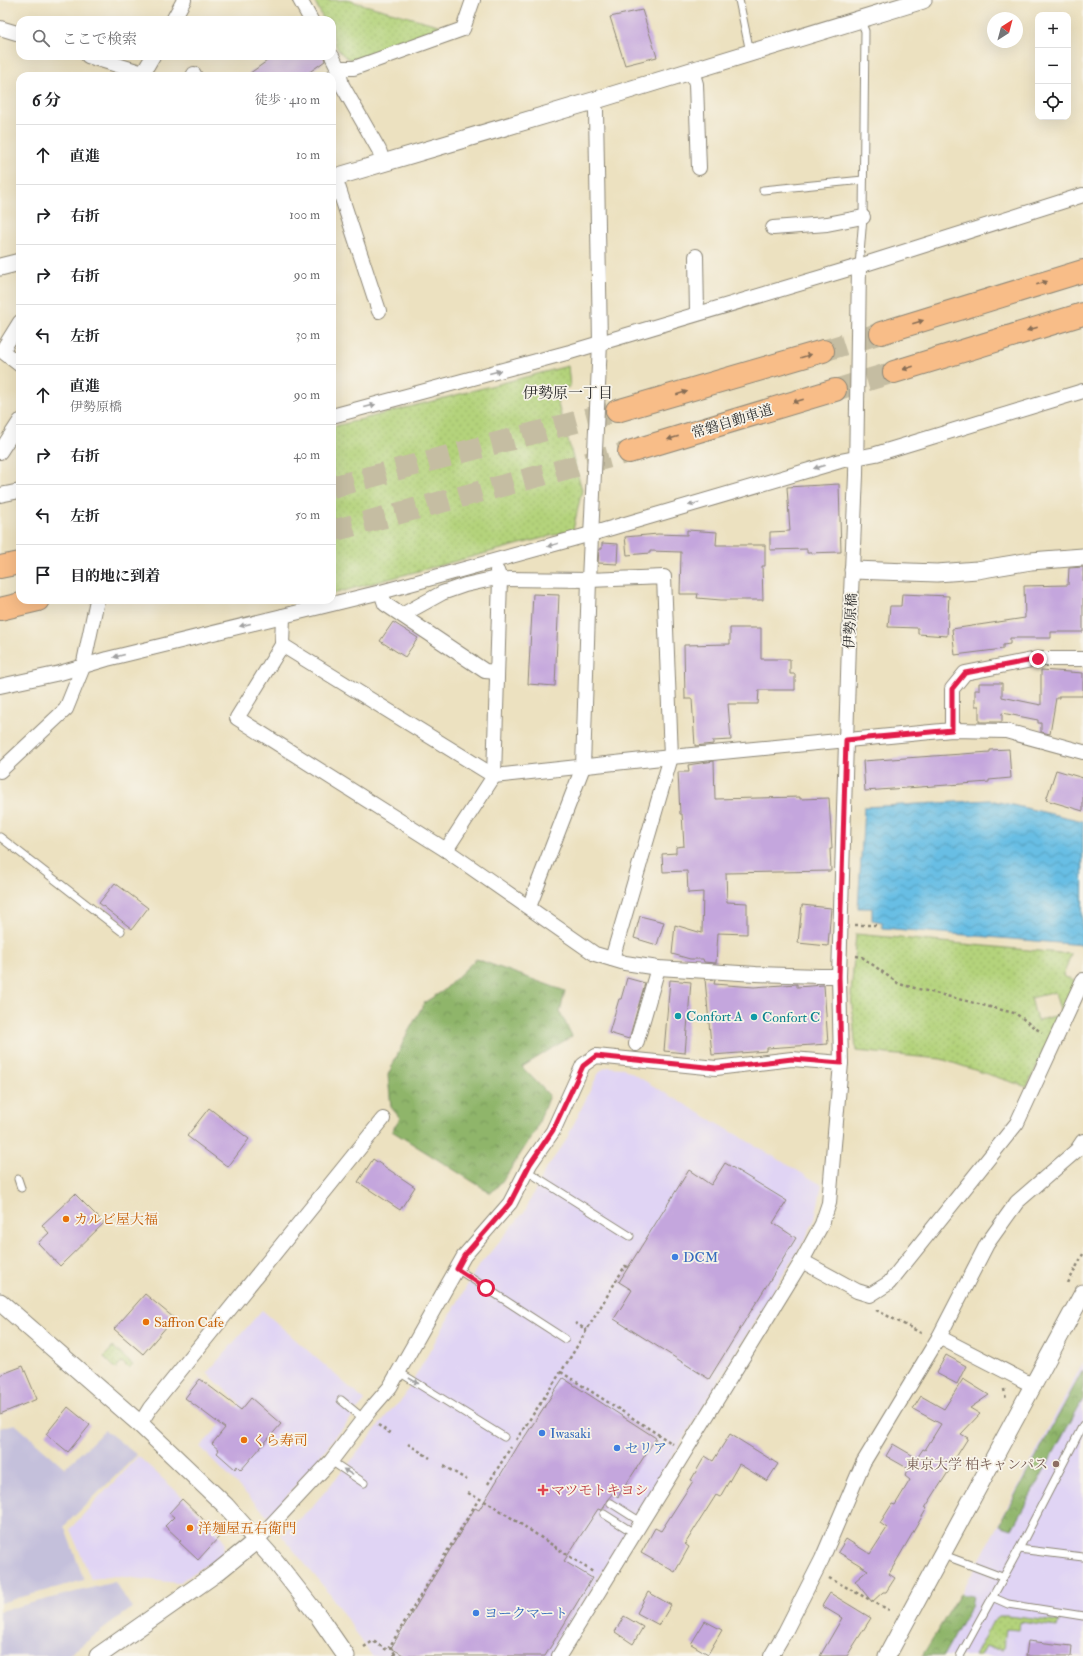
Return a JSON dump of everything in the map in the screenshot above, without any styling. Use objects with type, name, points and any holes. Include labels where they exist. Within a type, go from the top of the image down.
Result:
[{"type":"highway","points":[[881,333],[1083,271]]},
{"type":"highway","points":[[894,372],[1083,314]]},
{"type":"highway","points":[[617,412],[823,351]]},
{"type":"highway","name":"常磐自動車道","points":[[628,452],[835,390]]},
{"type":"highway","points":[[0,567],[16,564]]},
{"type":"highway","points":[[0,609],[21,604]]},
{"type":"street","points":[[174,16],[184,0]]},
{"type":"street","points":[[300,0],[309,16]]},
{"type":"street","points":[[332,60],[333,72],[354,68],[464,29],[473,0]]},
{"type":"street","points":[[336,176],[692,71],[860,19],[905,3],[923,0]]},
{"type":"street","points":[[1,31],[16,33]]},
{"type":"street","points":[[101,60],[140,72]]},
{"type":"street","points":[[144,72],[151,60]]},
{"type":"street","points":[[692,71],[696,84],[699,168]]},
{"type":"street","points":[[336,76],[379,150],[383,162]]},
{"type":"street","points":[[529,907],[583,767],[589,580],[600,343],[596,111],[593,101]]},
{"type":"street","points":[[336,186],[379,311]]},
{"type":"street","points":[[336,415],[563,354],[859,266],[1083,195]]},
{"type":"street","points":[[773,228],[827,224],[863,217]]},
{"type":"street","points":[[696,256],[697,313]]},
{"type":"street","points":[[0,267],[16,263]]},
{"type":"street","name":"伊勢原橋","points":[[559,1656],[802,1260],[822,1224],[829,1204],[841,1063],[839,954],[849,642],[853,570],[859,266]]},
{"type":"street","points":[[16,328],[2,351],[16,362]]},
{"type":"street","points":[[336,603],[493,562],[856,457],[876,454],[1083,391]]},
{"type":"street","points":[[0,452],[16,427]]},
{"type":"street","points":[[0,495],[16,491]]},
{"type":"street","points":[[853,570],[937,573],[977,570],[1031,561],[1083,557]]},
{"type":"street","points":[[446,850],[494,776],[500,579],[493,562]]},
{"type":"street","points":[[402,615],[442,593],[465,584],[500,579],[589,580],[664,577],[671,757],[612,959]]},
{"type":"street","points":[[381,592],[385,604],[485,671],[497,672]]},
{"type":"street","points":[[0,771],[66,709],[83,667],[96,604]]},
{"type":"street","points":[[0,686],[60,673],[332,604]]},
{"type":"street","points":[[283,616],[282,645],[237,718],[446,850],[595,954],[658,968],[756,974],[839,976]]},
{"type":"street","points":[[282,645],[494,776],[671,757],[952,730],[1006,731],[1083,752]]},
{"type":"street","points":[[952,730],[952,689],[965,673],[1038,659],[1083,659]]},
{"type":"street","points":[[636,1044],[658,968]]},
{"type":"street","points":[[802,1260],[857,1292],[870,1295],[889,1284],[1017,1123],[1083,980]]},
{"type":"street","points":[[98,1656],[215,1574],[257,1540],[331,1461],[390,1387],[464,1256],[510,1203],[527,1171],[553,1130],[583,1066],[596,1056],[716,1068],[792,1059],[841,1063]]},
{"type":"street","points":[[140,1424],[150,1408],[382,1119]]},
{"type":"street","points":[[771,1656],[816,1572],[863,1463],[939,1337],[987,1244],[1017,1202],[1077,1150],[1083,1141]]},
{"type":"street","points":[[887,1656],[1083,1294]]},
{"type":"street","points":[[0,1302],[140,1424],[226,1506],[257,1540],[295,1586],[346,1656]]},
{"type":"street","points":[[939,1337],[1034,1386]]},
{"type":"lane","points":[[739,0],[750,53]]},
{"type":"lane","points":[[859,266],[864,180],[865,32],[860,19]]},
{"type":"lane","points":[[763,190],[864,180]]},
{"type":"lane","points":[[0,837],[121,931]]},
{"type":"lane","points":[[527,1171],[630,1236]]},
{"type":"lane","points":[[18,1179],[21,1188]]},
{"type":"lane","points":[[457,1269],[565,1339]]},
{"type":"lane","points":[[399,1372],[504,1437]]},
{"type":"lane","points":[[341,1400],[364,1419]]},
{"type":"lane","points":[[960,1656],[1002,1577],[1019,1549],[1083,1425]]},
{"type":"lane","points":[[331,1461],[364,1483]]},
{"type":"lane","points":[[611,1503],[638,1528]]},
{"type":"lane","points":[[604,1514],[638,1528]]},
{"type":"lane","points":[[1019,1549],[1083,1557]]},
{"type":"lane","points":[[941,1554],[1002,1577]]},
{"type":"lane","points":[[992,1597],[1008,1604],[1083,1616]]},
{"type":"path","points":[[856,925],[878,925]]},
{"type":"path","points":[[839,954],[862,957],[899,984],[1014,1013],[1020,1016],[1032,1027],[1055,1039]]},
{"type":"path","points":[[540,1404],[587,1330],[625,1266],[628,1267]]},
{"type":"path","points":[[870,1295],[875,1309],[929,1337],[939,1337]]},
{"type":"path","points":[[575,1323],[587,1330]]},
{"type":"path","points":[[561,1372],[685,1452]]},
{"type":"path","points":[[378,1424],[393,1435]]},
{"type":"path","points":[[408,1444],[430,1458]]},
{"type":"path","points":[[444,1466],[467,1480]]},
{"type":"path","points":[[468,1493],[492,1505],[605,1580]]},
{"type":"path","points":[[364,1647],[373,1641],[387,1650],[477,1502]]},
{"type":"path","points":[[816,1572],[889,1610]]},
{"type":"path","points":[[390,1646],[395,1655]]},
{"type":"shaded area","points":[[608,1067],[623,1068],[822,1185],[815,1219],[805,1239],[551,1656],[372,1656],[329,1593],[281,1535],[311,1508],[351,1461],[390,1411],[402,1400],[477,1268],[525,1211],[544,1172],[565,1142],[597,1076],[601,1070]]},
{"type":"shaded area","points":[[262,1310],[365,1401],[272,1514],[267,1515],[200,1447],[240,1404],[207,1373]]},
{"type":"shaded area","name":"東京大学 柏キャンパス","points":[[1083,1362],[1083,1656],[924,1656],[976,1567]]},
{"type":"shaded area","points":[[15,1424],[65,1468],[105,1430],[137,1455],[64,1526],[84,1580],[0,1603],[0,1428]]},
{"type":"shaded area","points":[[138,1456],[187,1501],[217,1531],[225,1542],[222,1555],[178,1583],[115,1576],[91,1579],[70,1529]]},
{"type":"shaded area","points":[[115,1582],[132,1608],[67,1656],[0,1656],[0,1611]]},
{"type":"green space","points":[[314,0],[347,0],[449,28],[352,60],[341,53],[336,46],[336,16],[322,16]]},
{"type":"green space","points":[[568,366],[570,387],[556,388],[557,401],[582,490],[573,530],[336,593],[336,426]]},
{"type":"green space","points":[[856,934],[1071,954],[1063,976],[1077,982],[1027,1087],[941,1059],[856,1051],[851,994]],"holes":[[[1055,992],[1061,1014],[1037,1021],[1031,998]]]},
{"type":"green space","points":[[476,959],[565,991],[560,1012],[572,1036],[522,1067],[549,1095],[536,1130],[504,1179],[491,1193],[392,1131],[400,1118],[391,1107],[388,1075],[408,1032],[425,1002],[443,991]]},
{"type":"green space","points":[[113,1347],[133,1365],[129,1369],[122,1362],[116,1369],[104,1357]]},
{"type":"green space","points":[[1083,1370],[1083,1399],[1012,1529],[999,1525]]},
{"type":"green space","points":[[960,1594],[973,1596],[971,1606],[943,1656],[922,1656]]},
{"type":"green space","points":[[999,1616],[1059,1622],[1057,1627],[1020,1622],[1019,1630],[1006,1629],[1003,1649],[985,1647],[980,1656],[974,1656],[993,1621]]},
{"type":"water","points":[[990,800],[1083,821],[1082,945],[882,928],[882,922],[872,920],[872,908],[858,908],[864,807]]},
{"type":"building","points":[[642,10],[657,57],[625,65],[610,17]]},
{"type":"building","points":[[268,60],[325,61],[310,72],[252,72]]},
{"type":"building","points":[[839,484],[841,552],[807,553],[807,549],[770,550],[770,532],[790,531],[787,487]]},
{"type":"building","points":[[687,530],[717,532],[716,545],[765,545],[765,566],[762,566],[763,600],[721,600],[697,598],[698,594],[680,594],[681,552],[650,551],[650,553],[627,555],[625,537],[658,534],[687,535]]},
{"type":"building","points":[[602,543],[618,544],[617,564],[598,563],[599,549],[602,549]]},
{"type":"building","points":[[1083,567],[1083,632],[1051,632],[1051,638],[1010,638],[1010,644],[1003,645],[1003,649],[955,655],[952,629],[1025,618],[1024,586],[1068,585],[1069,568]]},
{"type":"building","points":[[533,594],[559,595],[555,686],[528,684]]},
{"type":"building","points":[[902,594],[949,596],[947,636],[918,634],[918,628],[888,627],[890,606],[901,606]]},
{"type":"building","points":[[393,622],[418,638],[405,657],[380,641]]},
{"type":"building","points":[[730,628],[761,628],[761,659],[790,659],[790,674],[795,674],[795,690],[759,690],[758,704],[728,704],[731,740],[713,741],[713,744],[695,746],[692,699],[685,699],[684,645],[730,644]]},
{"type":"building","points":[[1041,670],[1083,673],[1083,696],[1059,696],[1059,698],[1056,698],[1050,734],[1041,732],[1041,723],[1038,723],[1038,720],[1002,713],[1002,722],[979,722],[979,706],[975,706],[975,690],[979,690],[979,683],[1002,683],[1002,697],[1041,705]]},
{"type":"building","points":[[1009,749],[1011,778],[989,780],[989,782],[865,791],[863,761],[990,752],[990,750]]},
{"type":"building","points":[[714,761],[715,799],[800,797],[800,799],[829,798],[832,849],[830,849],[831,871],[726,873],[727,902],[747,903],[747,934],[718,933],[716,963],[704,962],[703,959],[690,959],[672,954],[675,925],[702,933],[703,892],[688,893],[687,871],[663,872],[662,854],[676,853],[676,847],[684,846],[682,814],[680,814],[678,772],[689,772],[688,765]]},
{"type":"building","points":[[1056,770],[1083,778],[1083,811],[1046,800]]},
{"type":"building","points":[[115,883],[148,908],[132,929],[99,903]]},
{"type":"building","points":[[802,905],[831,908],[828,946],[798,943]]},
{"type":"building","points":[[640,916],[664,922],[657,945],[634,938]]},
{"type":"building","points":[[627,978],[645,983],[629,1039],[609,1033]]},
{"type":"building","points":[[705,979],[715,980],[714,984],[754,987],[797,984],[797,987],[824,985],[828,1044],[767,1048],[767,1051],[712,1055]]},
{"type":"building","name":"Confort A","points":[[670,980],[691,982],[685,1053],[664,1051]]},
{"type":"building","points":[[209,1108],[249,1139],[228,1167],[187,1136]]},
{"type":"building","points":[[373,1159],[415,1187],[400,1210],[358,1182]]},
{"type":"building","points":[[725,1163],[787,1201],[773,1223],[796,1238],[709,1379],[614,1319],[632,1290],[619,1282],[689,1170],[711,1185]]},
{"type":"building","points":[[75,1194],[104,1223],[60,1266],[38,1243],[49,1233],[42,1225]]},
{"type":"building","points":[[145,1294],[174,1318],[143,1354],[114,1329]]},
{"type":"building","points":[[946,1355],[966,1366],[957,1384],[936,1373]]},
{"type":"building","points":[[23,1366],[37,1399],[0,1414],[0,1375]]},
{"type":"building","points":[[563,1378],[656,1438],[618,1497],[613,1493],[607,1500],[603,1509],[598,1509],[564,1561],[592,1578],[545,1656],[405,1656],[391,1648],[475,1508],[479,1510],[521,1441]]},
{"type":"building","points":[[200,1379],[241,1410],[251,1398],[281,1424],[241,1470],[237,1466],[235,1469],[217,1453],[219,1450],[212,1444],[225,1428],[185,1398]]},
{"type":"building","points":[[963,1379],[989,1395],[970,1408],[980,1414],[961,1434],[968,1438],[925,1508],[927,1508],[889,1574],[895,1578],[886,1592],[883,1592],[872,1602],[855,1581],[868,1570],[838,1552],[846,1539],[870,1554],[887,1528],[880,1523],[892,1504],[895,1505],[910,1480],[905,1476],[909,1469],[886,1456],[893,1444],[917,1458],[923,1449],[925,1450],[941,1424],[913,1409],[921,1396],[944,1409]]},
{"type":"building","points":[[68,1407],[90,1425],[68,1452],[46,1434]]},
{"type":"building","points":[[730,1434],[778,1464],[767,1481],[739,1464],[720,1497],[716,1495],[685,1544],[689,1547],[675,1572],[641,1553],[655,1528],[661,1531],[693,1481],[691,1480],[705,1456],[713,1461]]},
{"type":"building","name":"洋麺屋五右衛門","points":[[182,1499],[219,1537],[198,1560],[165,1526],[174,1517],[169,1513]]},
{"type":"building","points":[[648,1592],[671,1605],[659,1625],[637,1613]]},
{"type":"building","points":[[830,1593],[871,1618],[847,1656],[820,1656],[842,1618],[822,1606]]},
{"type":"building","points":[[624,1616],[643,1627],[633,1644],[615,1632]]},
{"type":"building","points":[[705,1621],[722,1630],[708,1654],[691,1644]]},
{"type":"building","points":[[1028,1641],[1072,1646],[1071,1656],[1026,1656]]},
{"type":"tunnel","points":[[823,351],[881,333]]},
{"type":"tunnel","points":[[835,390],[894,372]]},
{"type":"tunnel","points":[[336,486],[617,411]]},
{"type":"tunnel","points":[[336,530],[629,452]]},
{"type":"place","name":"Confort A","points":[[678,1016]]},
{"type":"place","name":"Confort C","points":[[754,1017]]},
{"type":"place","name":"カルビ屋大福","points":[[66,1219]]},
{"type":"place","name":"DCM","points":[[675,1257]]},
{"type":"place","name":"Saffron Cafe","points":[[146,1322]]},
{"type":"place","name":"Iwasaki","points":[[542,1433]]},
{"type":"place","name":"くら寿司","points":[[244,1440]]},
{"type":"place","name":"セリア","points":[[617,1448]]},
{"type":"place","name":"東京大学 柏キャンパス","points":[[1056,1464]]},
{"type":"place","name":"マツモトキヨシ","points":[[543,1490]]},
{"type":"place","name":"洋麺屋五右衛門","points":[[190,1528]]},
{"type":"place","name":"ヨークマート","points":[[476,1613]]},
{"type":"district","name":"伊勢原一丁目","points":[[568,393]]},
{"type":"route","points":[[486,1288],[457,1269],[464,1256],[503,1213],[510,1203],[530,1164],[553,1130],[583,1066],[596,1056],[716,1068],[792,1059],[841,1063],[839,976],[846,740],[952,730],[952,689],[965,673],[1038,659]]}]
